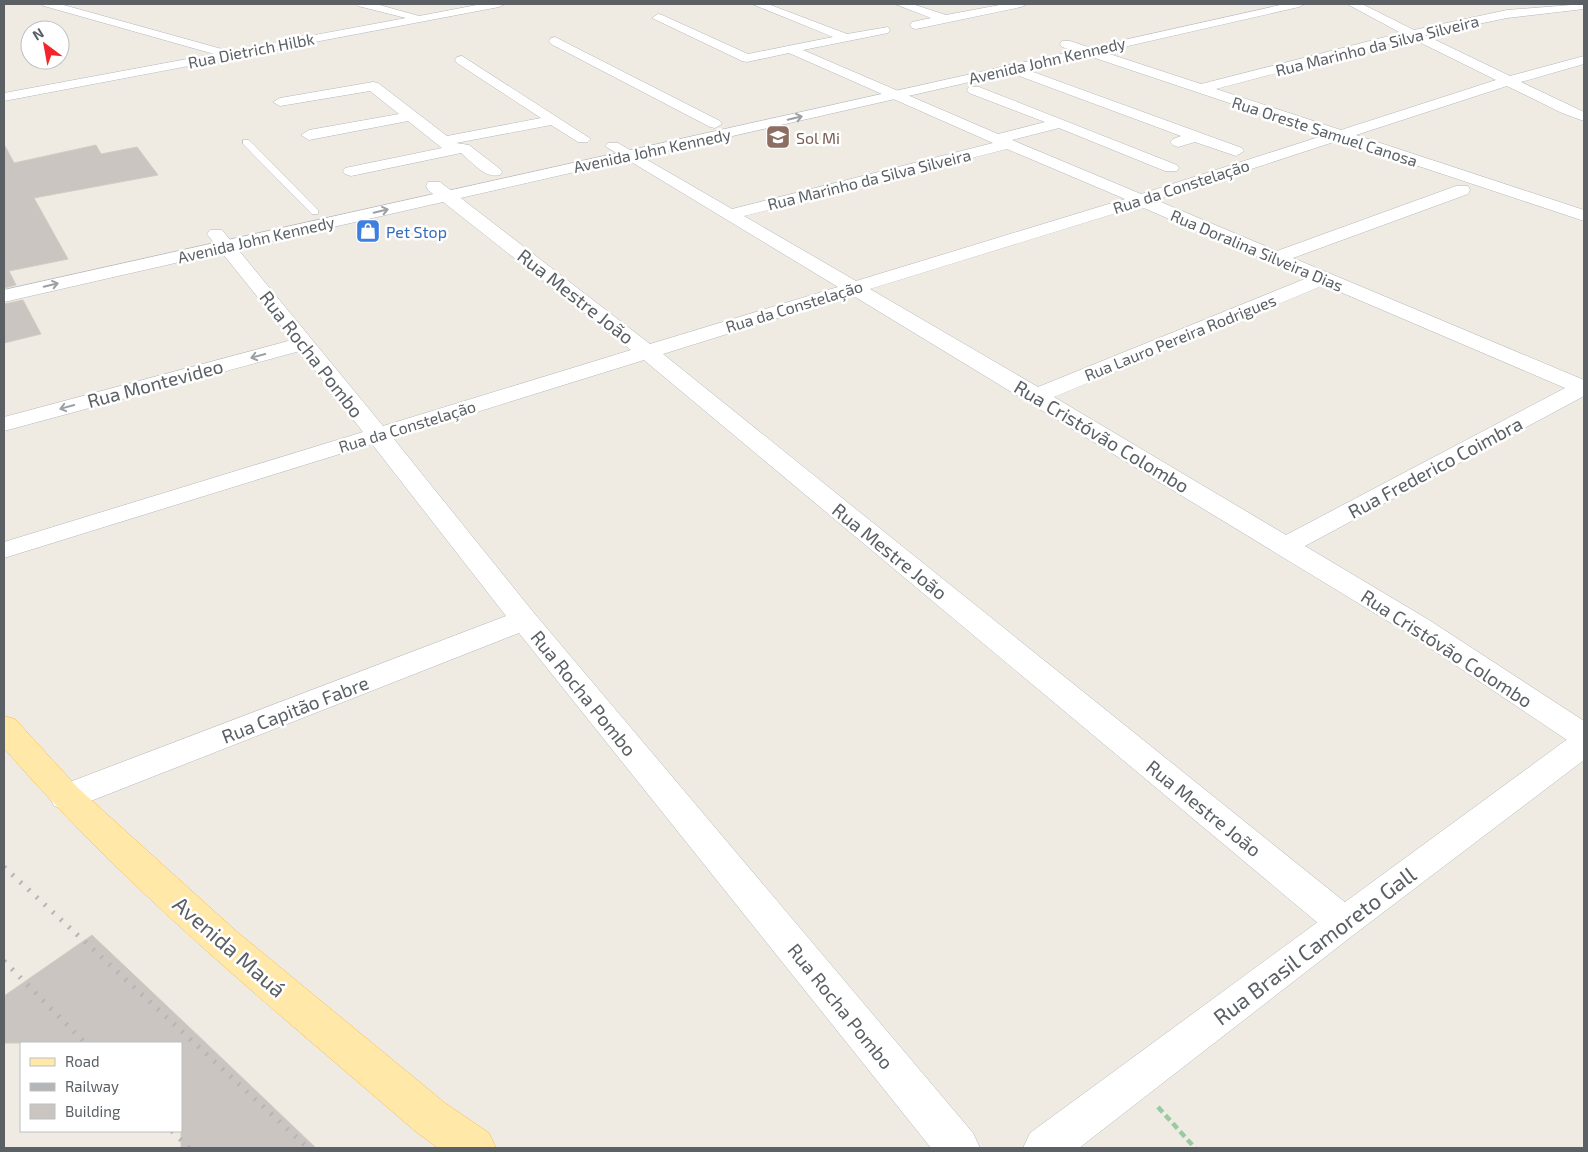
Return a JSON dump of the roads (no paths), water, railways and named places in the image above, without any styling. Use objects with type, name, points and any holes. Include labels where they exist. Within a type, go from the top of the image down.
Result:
[{"type":"main road","name":"Avenida Mauá","points":[[4,726],[66,797],[223,942],[430,1118],[474,1148]]},
{"type":"street","points":[[48,4],[230,53]]},
{"type":"street","points":[[362,4],[422,18]]},
{"type":"street","name":"Rua Dietrich Hilbk","points":[[4,97],[230,53],[499,4]]},
{"type":"street","points":[[758,4],[847,38]]},
{"type":"street","points":[[901,4],[945,19]]},
{"type":"street","points":[[916,25],[1021,4]]},
{"type":"street","name":"Avenida John Kennedy","points":[[4,296],[220,240],[314,212],[440,191],[494,172],[620,150],[715,124],[876,87],[1066,44],[1257,4]]},
{"type":"street","name":"Avenida John Kennedy","points":[[4,282],[220,240],[620,150],[893,95],[1299,4]]},
{"type":"street","points":[[1353,4],[1584,117]]},
{"type":"street","name":"Rua Marinho da Silva Silveira","points":[[1200,89],[1415,33],[1507,14],[1584,6]]},
{"type":"street","points":[[658,18],[747,58],[884,30]]},
{"type":"street","points":[[554,42],[715,124]]},
{"type":"street","name":"Rua Oreste Samuel Canosa","points":[[1066,44],[1584,216]]},
{"type":"street","name":"Rua Doralina Silveira Dias","points":[[792,50],[1274,258],[1584,388]]},
{"type":"street","points":[[462,60],[583,139]]},
{"type":"street","name":"Rua da Constelação","points":[[4,550],[1140,200],[1508,81],[1584,60]]},
{"type":"street","points":[[1011,68],[1236,151]]},
{"type":"street","points":[[280,102],[373,86],[450,146],[464,148],[494,172]]},
{"type":"street","points":[[4,87],[20,94]]},
{"type":"street","points":[[1010,104],[1068,89]]},
{"type":"street","points":[[974,90],[1171,168]]},
{"type":"street","points":[[309,135],[411,116]]},
{"type":"street","points":[[351,171],[554,120]]},
{"type":"street","name":"Rua Marinho da Silva Silveira","points":[[731,214],[1002,141],[1060,123]]},
{"type":"street","points":[[1135,154],[1196,137]]},
{"type":"street","name":"Rua Cristóvão Colombo","points":[[620,150],[1037,396],[1285,546],[1418,627],[1584,736]]},
{"type":"street","points":[[1274,258],[1462,190]]},
{"type":"street","name":"Rua Mestre João","points":[[440,191],[646,351],[1343,922]]},
{"type":"street","name":"Rua Rocha Pombo","points":[[220,240],[305,343],[376,436],[524,620],[958,1148]]},
{"type":"street","name":"Rua Lauro Pereira Rodrigues","points":[[1037,396],[1323,278]]},
{"type":"street","name":"Rua Montevideo","points":[[4,424],[305,343]]},
{"type":"street","name":"Rua Frederico Coimbra","points":[[1285,546],[1584,388]]},
{"type":"street","name":"Rua Capitão Fabre","points":[[66,797],[524,620]]},
{"type":"street","name":"Rua Brasil Camoreto Gall","points":[[1045,1148],[1343,922],[1584,743]]},
{"type":"lane","points":[[246,142],[314,212]]},
{"type":"railway","points":[[4,867],[308,1148]]},
{"type":"railway","points":[[4,961],[84,1042]]},
{"type":"railway","points":[[173,1132],[189,1148]]},
{"type":"place","name":"Sol Mi","points":[[778,137]]},
{"type":"place","name":"Pet Stop","points":[[368,231]]}]
